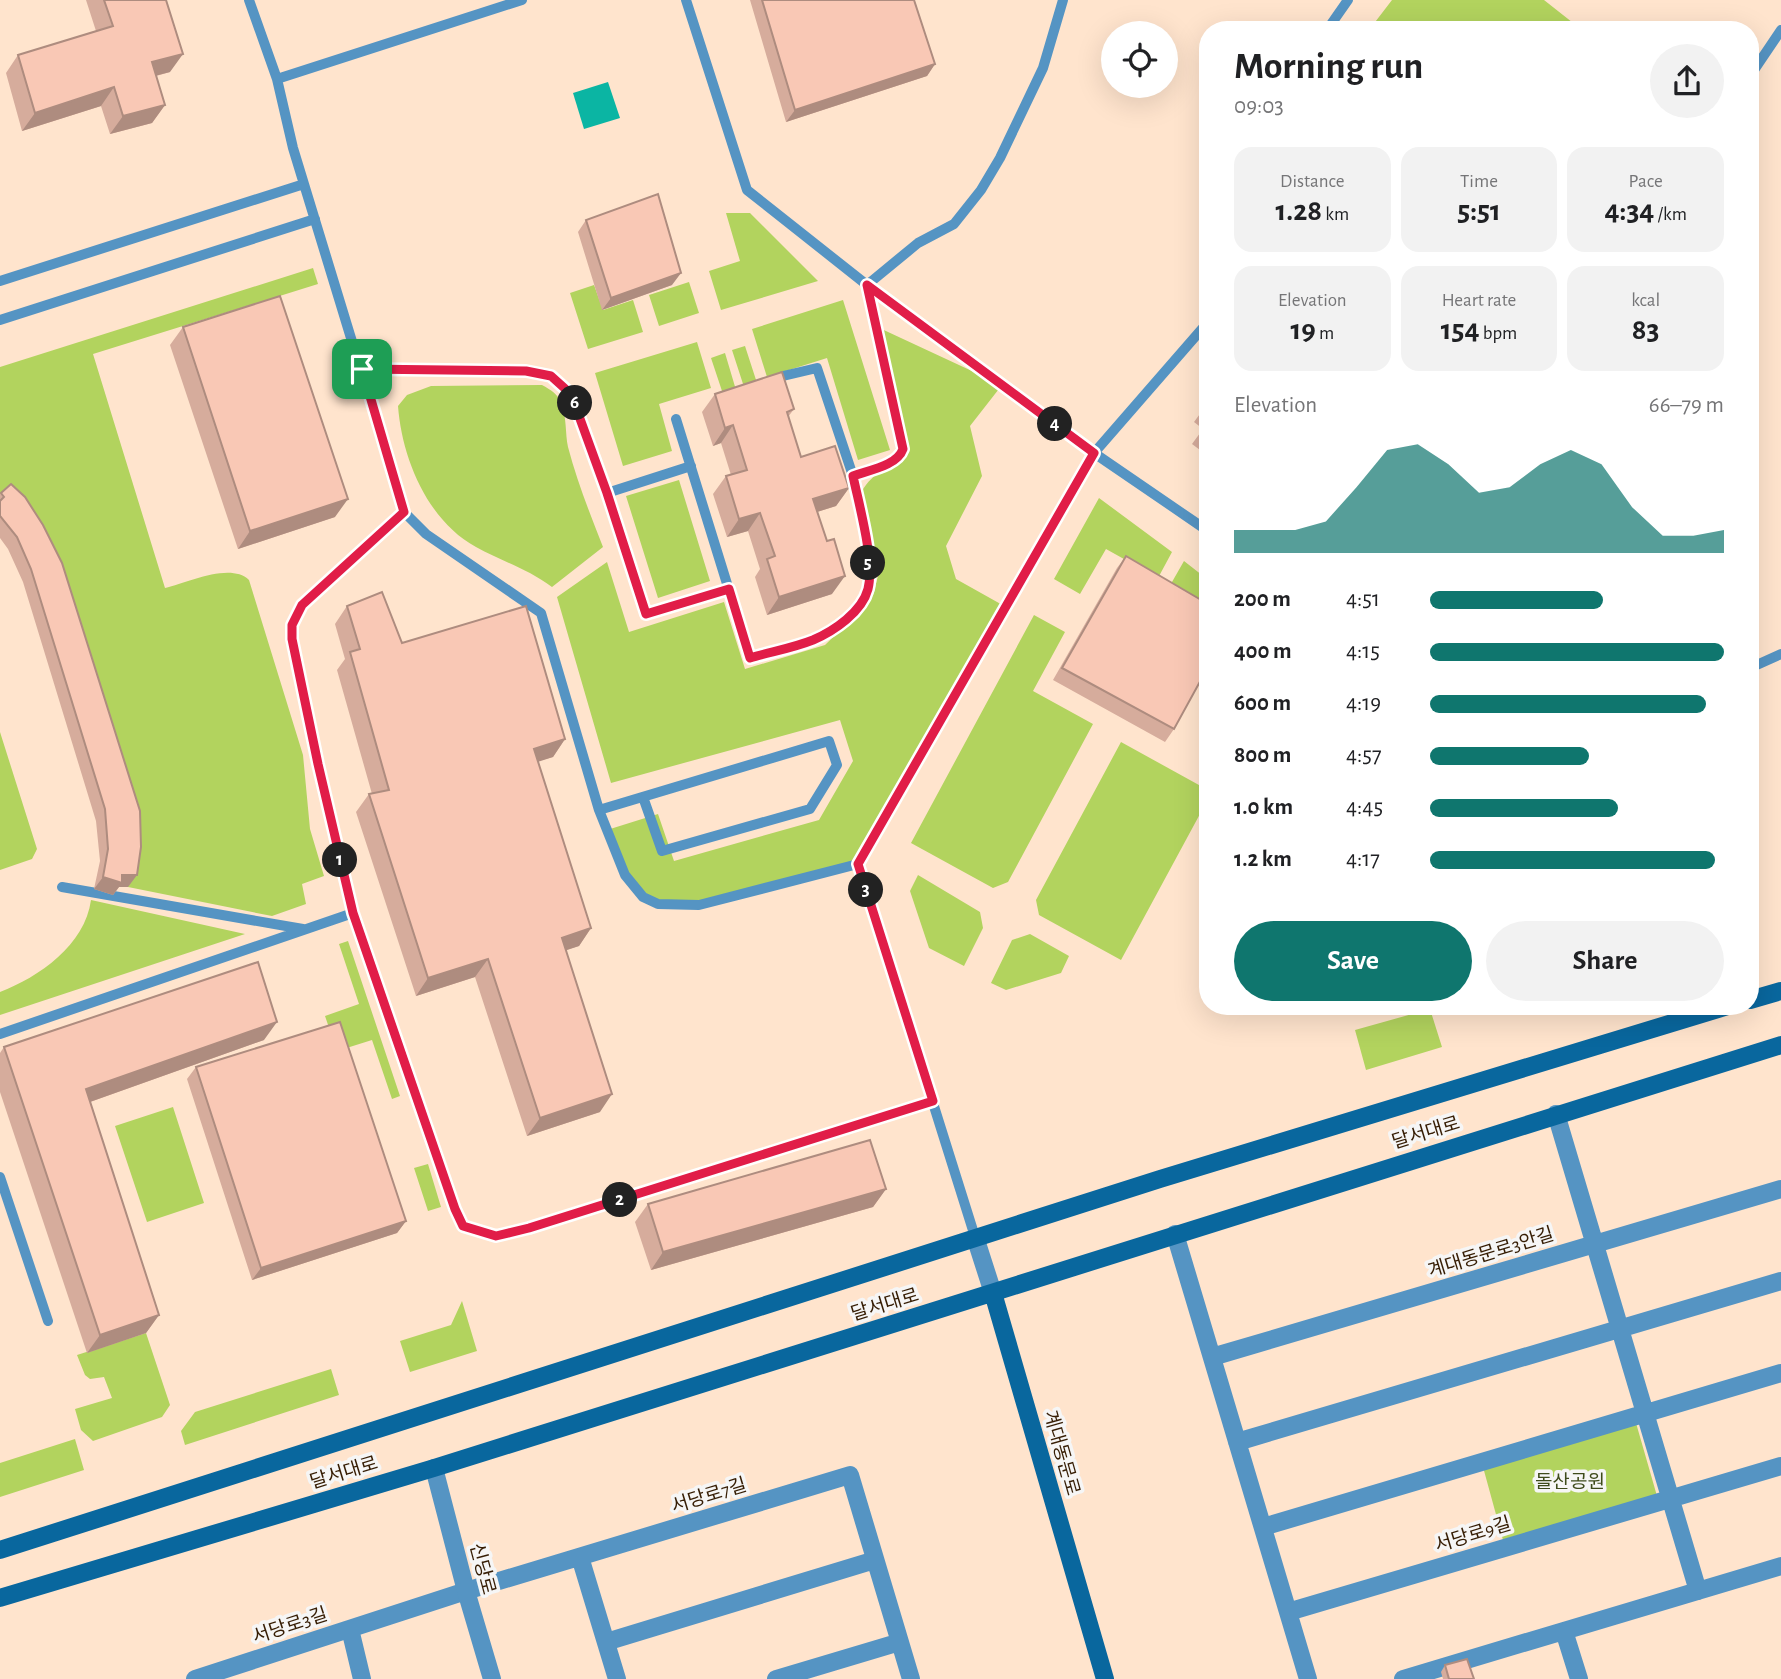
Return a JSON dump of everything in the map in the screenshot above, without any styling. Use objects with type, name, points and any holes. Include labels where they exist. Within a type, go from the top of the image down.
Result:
[{"type":"main road","points":[[1759,997],[1781,990]]},
{"type":"main road","name":"달서대로","points":[[0,1550],[1173,1175],[1698,1015]]},
{"type":"main road","name":"달서대로","points":[[0,1598],[435,1468],[1781,1045]]},
{"type":"main road","name":"계대동문로","points":[[993,1293],[1105,1679]]},
{"type":"street","points":[[1556,1114],[1698,1591]]},
{"type":"street","name":"계대동문로3안길","points":[[1212,1357],[1781,1189]]},
{"type":"street","points":[[1175,1234],[1308,1679]]},
{"type":"street","name":"계대동문로","points":[[976,1240],[993,1293]]},
{"type":"street","points":[[1237,1442],[1781,1281]]},
{"type":"street","points":[[1263,1527],[1781,1373]]},
{"type":"street","points":[[1671,1499],[1781,1466]]},
{"type":"street","name":"신당로","points":[[435,1468],[466,1591],[492,1679]]},
{"type":"street","name":"서당로7길","points":[[580,1557],[850,1475],[911,1679]]},
{"type":"street","name":"서당로9길","points":[[1288,1612],[1671,1499]]},
{"type":"street","points":[[350,1629],[580,1557],[617,1679]]},
{"type":"street","points":[[606,1642],[876,1560]]},
{"type":"street","points":[[1403,1679],[1781,1566]]},
{"type":"street","name":"서당로3길","points":[[195,1679],[350,1629],[362,1679]]},
{"type":"street","points":[[1564,1631],[1579,1679]]},
{"type":"street","points":[[776,1679],[900,1642]]},
{"type":"lane","points":[[249,0],[277,79],[293,148],[404,512],[426,534],[541,613],[598,810],[625,875],[643,897],[658,904],[699,905],[858,864],[1094,453],[1199,332]]},
{"type":"lane","points":[[277,79],[523,0]]},
{"type":"lane","points":[[686,0],[747,190],[867,285],[1094,453],[1199,525]]},
{"type":"lane","points":[[867,285],[918,243],[954,224],[981,190],[1000,158],[1043,68],[1063,0]]},
{"type":"lane","points":[[1333,21],[1348,0]]},
{"type":"lane","points":[[1759,63],[1781,30]]},
{"type":"lane","points":[[0,281],[304,184]]},
{"type":"lane","points":[[0,320],[315,219]]},
{"type":"lane","points":[[853,476],[894,461],[900,457],[903,449],[867,285]]},
{"type":"lane","points":[[676,419],[750,658],[813,640],[845,620],[859,606],[867,591],[870,572],[853,476],[817,368],[783,376]]},
{"type":"lane","points":[[362,369],[526,371],[551,376],[571,394],[607,493],[646,614],[729,589]]},
{"type":"lane","points":[[607,493],[691,466]]},
{"type":"lane","points":[[404,512],[302,605],[292,625],[292,639],[353,913],[463,1226],[496,1236],[529,1228],[933,1101]]},
{"type":"lane","points":[[1759,664],[1781,654]]},
{"type":"lane","points":[[598,810],[829,741],[837,765],[810,810],[662,851],[643,797]]},
{"type":"lane","points":[[858,864],[976,1240]]},
{"type":"lane","points":[[62,887],[307,930]]},
{"type":"lane","points":[[0,1034],[353,913]]},
{"type":"lane","points":[[0,1177],[48,1321]]},
{"type":"green space","points":[[1392,0],[1544,0],[1571,21],[1376,21]]},
{"type":"green space","points":[[726,213],[750,213],[818,281],[721,310],[709,271],[740,261]]},
{"type":"green space","points":[[313,268],[318,284],[93,354],[165,588],[220,573],[241,575],[249,580],[303,755],[310,829],[324,876],[302,884],[306,904],[272,916],[128,887],[0,499],[0,367]]},
{"type":"green space","points":[[689,282],[699,313],[659,326],[649,295]]},
{"type":"green space","points":[[594,285],[603,310],[633,300],[643,332],[588,349],[570,293]]},
{"type":"green space","points":[[843,300],[890,450],[858,460],[827,358],[767,377],[752,329]]},
{"type":"green space","points":[[873,325],[1002,385],[970,426],[982,476],[946,546],[956,579],[1006,607],[858,864],[699,905],[658,904],[625,875],[607,830],[658,814],[674,861],[819,820],[853,761],[840,720],[611,783],[557,597],[607,562],[629,632],[724,602],[745,669],[825,645],[867,604],[873,595],[878,576],[860,496],[891,459],[897,443]]},
{"type":"green space","points":[[697,342],[711,388],[659,404],[672,451],[623,466],[595,373]]},
{"type":"green space","points":[[745,346],[757,383],[744,387],[732,350]]},
{"type":"green space","points":[[725,353],[736,390],[723,394],[711,358]]},
{"type":"green space","points":[[542,385],[556,395],[561,403],[572,460],[603,547],[552,587],[534,575],[476,547],[459,536],[444,521],[420,487],[412,467],[405,447],[398,406],[407,395],[431,386]]},
{"type":"green space","points":[[679,480],[710,581],[658,598],[626,496]]},
{"type":"green space","points":[[1099,498],[1172,552],[1158,578],[1106,549],[1080,594],[1054,579]]},
{"type":"green space","points":[[1184,561],[1199,573],[1199,615],[1164,596]]},
{"type":"green space","points":[[1034,615],[1065,632],[1033,691],[1093,724],[1008,882],[993,888],[911,843]]},
{"type":"green space","points":[[0,732],[37,849],[32,859],[0,870]]},
{"type":"green space","points":[[1121,742],[1199,785],[1199,816],[1121,960],[1039,915],[1036,900]]},
{"type":"green space","points":[[918,875],[980,912],[983,928],[964,966],[929,948],[910,891]]},
{"type":"green space","points":[[91,900],[245,934],[0,1015],[0,992],[30,978],[70,945],[87,916]]},
{"type":"green space","points":[[1030,934],[1069,956],[1061,973],[1006,990],[991,983],[1012,940]]},
{"type":"green space","points":[[348,941],[400,1096],[392,1099],[372,1040],[337,1051],[325,1016],[359,1004],[339,944]]},
{"type":"green space","points":[[1409,1015],[1432,1015],[1442,1047],[1366,1070],[1355,1030]]},
{"type":"green space","points":[[173,1107],[204,1203],[147,1222],[115,1126]]},
{"type":"green space","points":[[428,1164],[441,1207],[428,1211],[414,1168]]},
{"type":"green space","points":[[462,1301],[477,1351],[410,1372],[400,1341],[451,1325]]},
{"type":"green space","points":[[146,1333],[170,1405],[162,1417],[93,1441],[81,1430],[75,1409],[112,1398],[104,1377],[90,1379],[85,1375],[77,1355]]},
{"type":"green space","points":[[331,1369],[339,1395],[185,1445],[181,1431],[195,1412]]},
{"type":"green space","name":"돌산공원","points":[[1636,1423],[1657,1496],[1503,1540],[1483,1467]]},
{"type":"green space","points":[[75,1439],[84,1470],[0,1497],[0,1463]]},
{"type":"water","points":[[608,82],[620,118],[584,129],[573,93]]},
{"type":"building","points":[[104,0],[166,0],[183,54],[152,62],[165,105],[123,116],[114,87],[35,113],[18,55],[113,26]]},
{"type":"building","points":[[762,0],[914,0],[935,64],[795,110]]},
{"type":"building","points":[[658,194],[681,273],[611,298],[586,220]]},
{"type":"building","points":[[280,296],[348,499],[250,531],[183,327]]},
{"type":"building","points":[[782,372],[794,409],[787,412],[801,457],[835,446],[849,488],[813,499],[827,541],[834,539],[845,576],[779,597],[767,559],[775,556],[760,513],[739,519],[726,476],[747,470],[733,425],[725,428],[715,394]]},
{"type":"building","points":[[11,484],[25,497],[62,563],[140,811],[141,847],[137,875],[122,875],[122,883],[103,877],[108,849],[105,809],[31,569],[17,537],[0,516],[0,501],[4,497],[1,493]]},
{"type":"building","points":[[1126,556],[1199,599],[1199,683],[1174,729],[1062,668]]},
{"type":"building","points":[[382,592],[402,643],[526,606],[565,739],[534,749],[591,928],[562,938],[612,1094],[540,1118],[488,959],[428,978],[369,794],[389,790],[350,652],[360,649],[347,606]]},
{"type":"building","points":[[258,962],[277,1022],[86,1089],[159,1315],[100,1335],[4,1047]]},
{"type":"building","points":[[340,1022],[406,1221],[261,1268],[196,1067]]},
{"type":"building","points":[[870,1140],[886,1189],[663,1252],[648,1204]]},
{"type":"building","points":[[1467,1659],[1474,1679],[1449,1679],[1445,1665]]},
{"type":"route","points":[[867,285],[1094,453],[858,864],[933,1101],[529,1228],[496,1236],[463,1226],[353,913],[292,639],[292,625],[302,605],[404,512],[362,369],[526,371],[551,376],[571,394],[607,493],[646,614],[729,589],[750,658],[813,640],[845,620],[859,606],[867,591],[870,572],[853,476],[900,457],[903,441],[867,285]]}]
